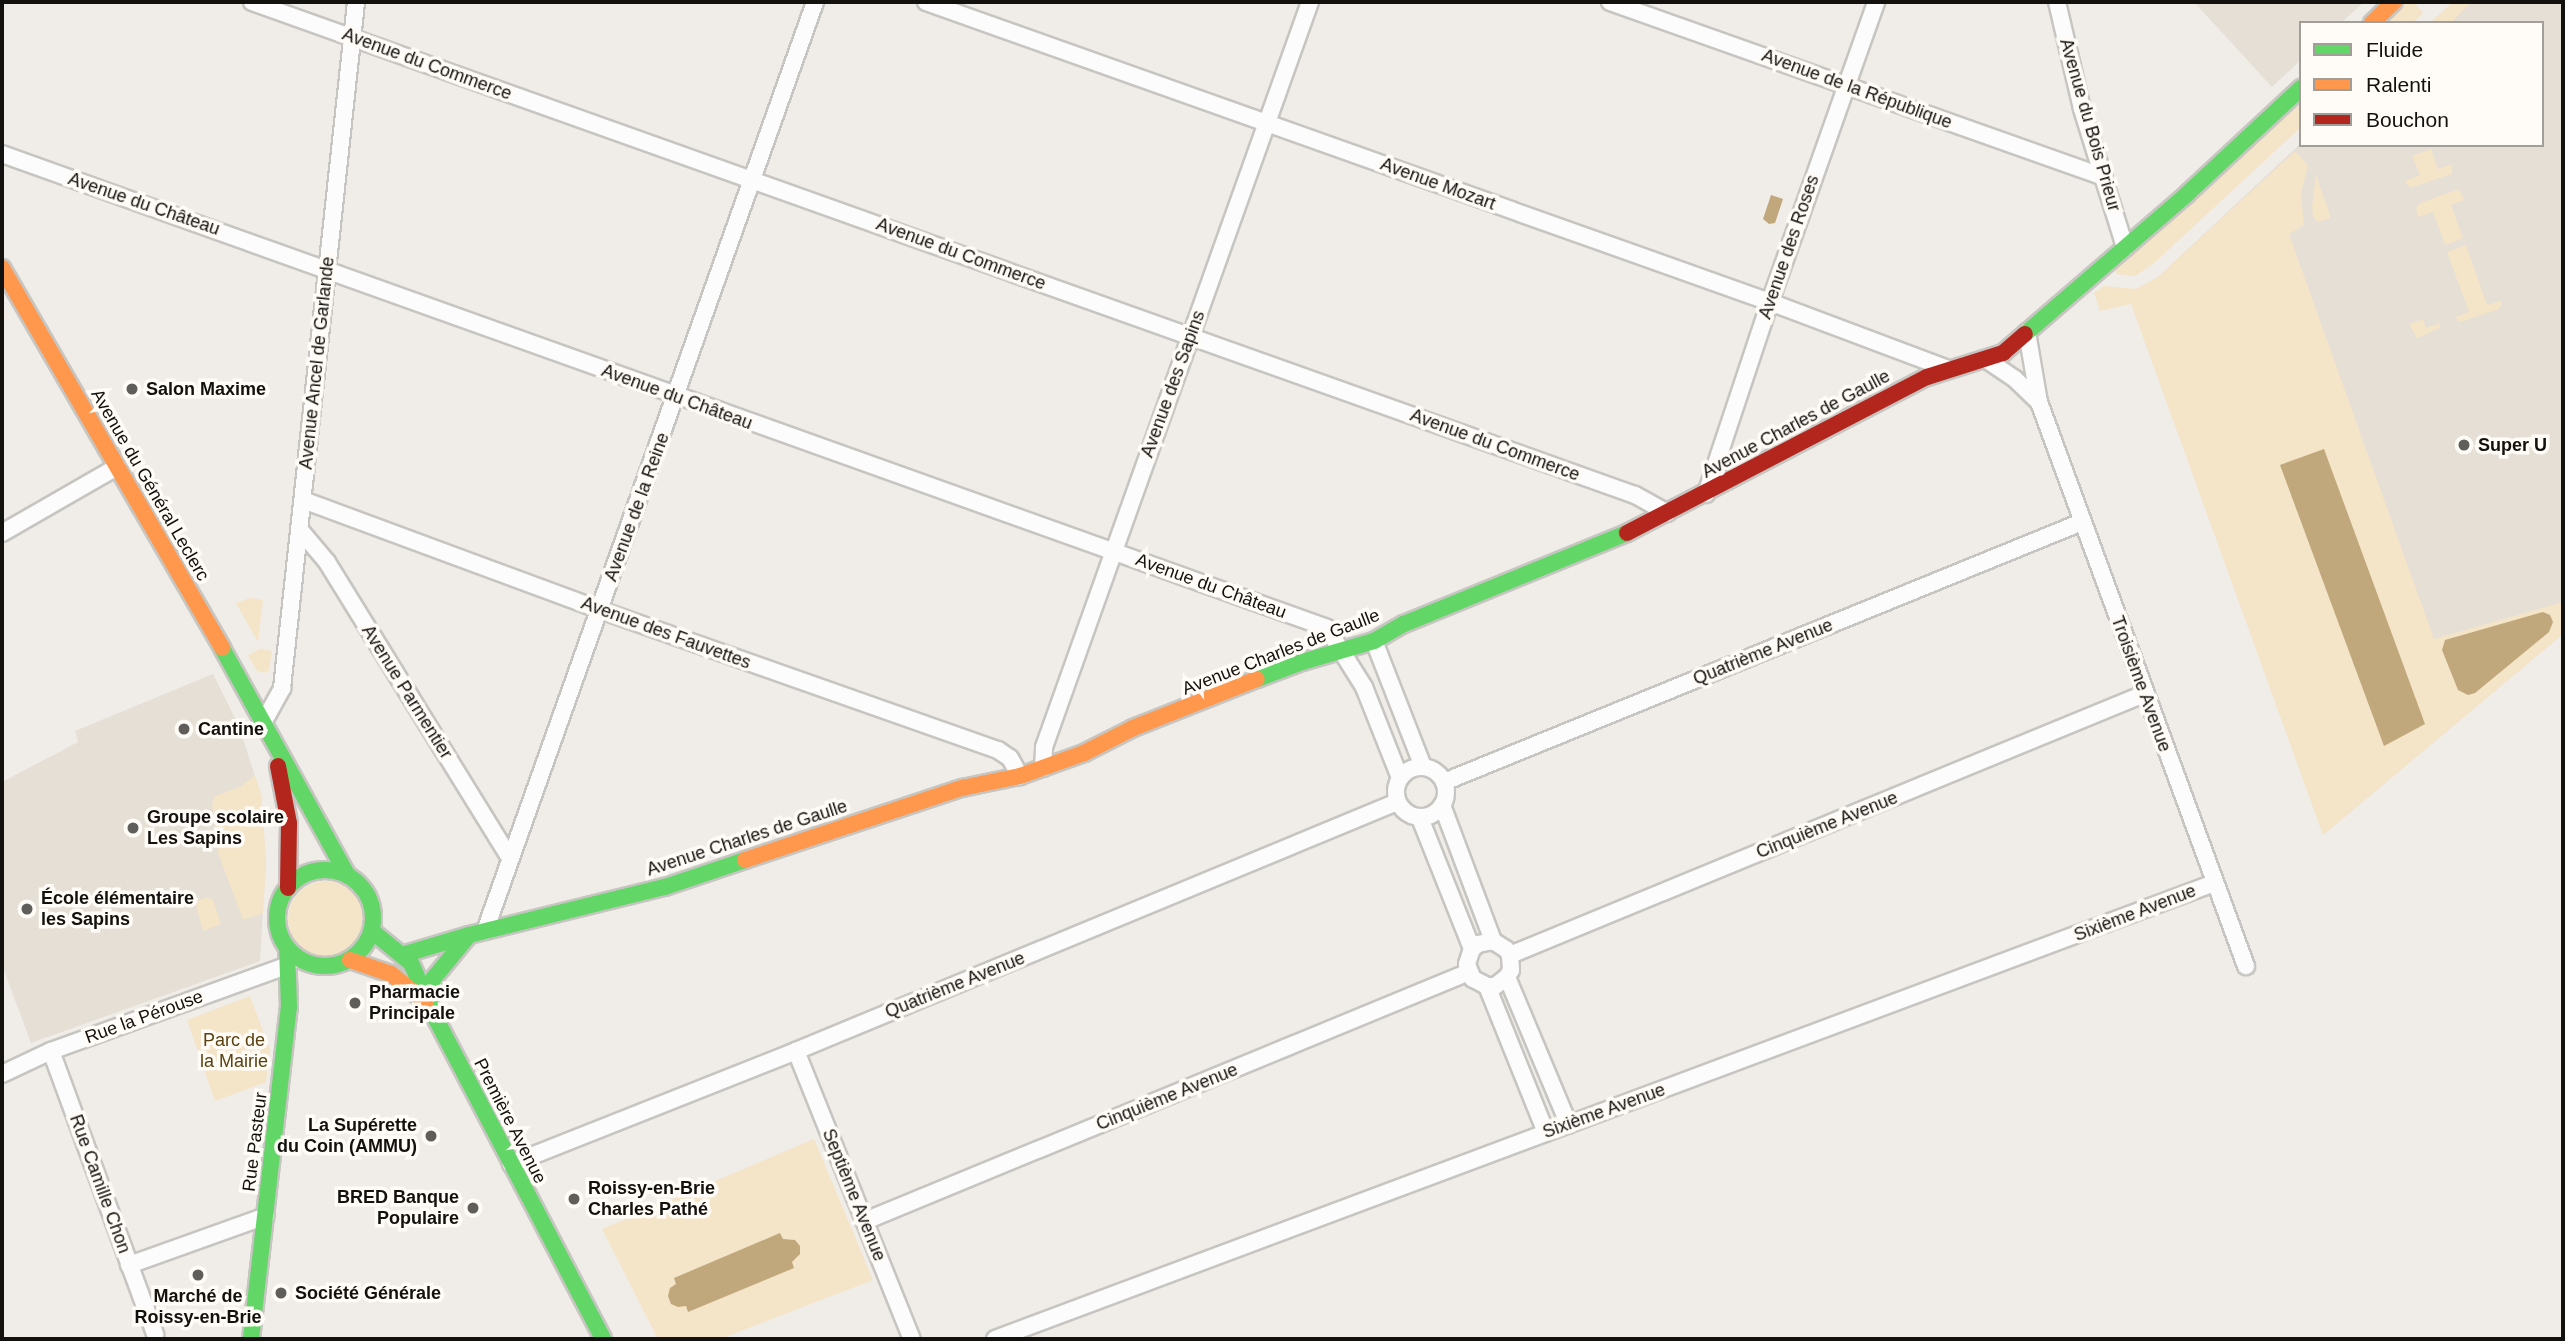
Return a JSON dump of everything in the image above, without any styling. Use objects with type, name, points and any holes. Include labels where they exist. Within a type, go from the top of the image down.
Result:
[{"type":"main road","points":[[2374,21],[2394,2]]},
{"type":"main road","name":"Avenue Charles de Gaulle","points":[[402,956],[477,933],[591,908],[665,887],[962,788],[1020,776],[1182,709],[1374,640],[1405,624],[1611,541],[1706,494],[1856,412],[1948,369],[1987,360],[2003,353],[2299,91]]},
{"type":"main road","name":"Avenue du Général Leclerc","points":[[2,271],[264,721],[348,876]]},
{"type":"main road","name":"Avenue du Général Leclerc","points":[[264,721],[287,806],[288,888]]},
{"type":"main road","points":[[329,870],[348,876],[359,883],[369,899],[373,912],[372,931],[361,950],[350,960],[332,966],[313,965],[287,948],[280,934],[277,915],[288,888],[303,875],[329,870]]},
{"type":"main road","name":"Première Avenue","points":[[372,931],[411,963],[423,985],[429,1004],[603,1339]]},
{"type":"main road","points":[[350,960],[391,974],[429,1004],[433,979],[477,933]]},
{"type":"main road","name":"Rue Pasteur","points":[[251,1339],[289,1007],[287,948]]},
{"type":"street","name":"Avenue du Commerce","points":[[252,2],[1635,495],[1668,513]]},
{"type":"street","name":"Avenue Ancel de Garlande","points":[[264,721],[282,688],[355,2]]},
{"type":"street","name":"Avenue de la Reine","points":[[477,933],[510,858],[600,610],[814,2]]},
{"type":"street","name":"Avenue Mozart","points":[[926,2],[1770,302],[1948,369]]},
{"type":"street","name":"Avenue des Sapins","points":[[1043,768],[1044,747],[1310,2]]},
{"type":"street","name":"Avenue de la République","points":[[1610,2],[2104,177]]},
{"type":"street","name":"Avenue des Roses","points":[[1706,494],[1770,302],[1876,2]]},
{"type":"street","name":"Avenue du Bois Prieur","points":[[2057,2],[2077,88],[2124,247]]},
{"type":"street","name":"Avenue du Château","points":[[2,154],[326,268],[676,398],[1114,550],[1327,628],[1364,687],[1400,778]]},
{"type":"street","name":"Troisième Avenue","points":[[2028,332],[2039,402],[2246,966]]},
{"type":"street","name":"Troisième Avenue","points":[[1987,360],[2015,379],[2039,402]]},
{"type":"street","points":[[2,533],[117,467]]},
{"type":"street","name":"Avenue des Fauvettes","points":[[303,500],[600,610],[998,750],[1010,758],[1020,776]]},
{"type":"street","name":"Quatrième Avenue","points":[[1444,782],[2082,522]]},
{"type":"street","name":"Avenue Parmentier","points":[[300,530],[327,562],[510,858]]},
{"type":"street","points":[[1374,640],[1423,767]]},
{"type":"street","name":"Cinquième Avenue","points":[[1510,956],[2144,694]]},
{"type":"street","points":[[1423,767],[1435,772],[1444,782],[1446,794],[1442,805],[1433,814],[1420,817],[1407,813],[1397,802],[1396,790],[1400,778],[1410,769],[1423,767]]},
{"type":"street","name":"Quatrième Avenue","points":[[511,1164],[796,1051],[1397,802]]},
{"type":"street","points":[[1442,805],[1493,941]]},
{"type":"street","points":[[1420,817],[1472,949]]},
{"type":"street","name":"Sixième Avenue","points":[[995,1339],[2214,883]]},
{"type":"street","points":[[1486,941],[1493,941],[1506,949],[1510,956],[1511,970],[1507,977],[1494,986],[1479,984],[1469,972],[1468,956],[1472,949],[1486,941]]},
{"type":"street","name":"Rue la Pérouse","points":[[2,1074],[51,1051],[289,965]]},
{"type":"street","name":"Cinquième Avenue","points":[[865,1221],[1469,972]]},
{"type":"street","points":[[1507,977],[1569,1125]]},
{"type":"street","points":[[1487,986],[1546,1133]]},
{"type":"street","name":"Rue Camille Chon","points":[[51,1051],[155,1334]]},
{"type":"street","name":"Septième Avenue","points":[[796,1051],[912,1339]]},
{"type":"street","points":[[129,1265],[265,1216]]},
{"type":"shaded area","points":[[2194,2],[2364,2],[2343,21],[2299,21],[2299,62],[2272,87]]},
{"type":"shaded area","points":[[2453,2],[2563,2],[2563,634],[2323,835],[2136,289],[2158,277],[2299,145],[2299,147],[2544,147],[2544,21],[2432,21]]},
{"type":"shaded area","points":[[1771,195],[1783,199],[1775,223],[1769,224],[1763,219]]},
{"type":"shaded area","points":[[2324,449],[2425,724],[2384,746],[2280,465]]},
{"type":"shaded area","points":[[2543,612],[2550,615],[2553,622],[2549,632],[2475,693],[2468,695],[2458,690],[2442,650],[2445,640]]},
{"type":"shaded area","name":"Groupe scolaire Les Sapins","points":[[213,674],[239,726],[261,795],[266,861],[260,961],[31,1043],[2,965],[2,782],[78,742],[75,731]]},
{"type":"shaded area","points":[[780,1233],[783,1239],[795,1240],[800,1246],[800,1254],[792,1262],[794,1268],[688,1312],[686,1306],[671,1304],[668,1296],[670,1288],[676,1284],[674,1278]]},
{"type":"green space","points":[[2407,2],[2414,2],[2423,13],[2415,21],[2387,21]]},
{"type":"green space","points":[[2453,2],[2471,2],[2453,21],[2432,21]]},
{"type":"green space","points":[[2299,103],[2299,129],[2153,264],[2135,276],[2117,274],[2114,270]]},
{"type":"green space","points":[[2431,149],[2438,169],[2452,164],[2452,174],[2410,188],[2405,181],[2420,175],[2412,156]]},
{"type":"green space","points":[[2295,151],[2308,165],[2301,194],[2304,225],[2289,234],[2434,639],[2563,602],[2563,634],[2323,835],[2131,304],[2100,311],[2094,293],[2104,286],[2136,289],[2158,277]]},
{"type":"green space","points":[[2316,175],[2331,218],[2318,222],[2313,217],[2312,207]]},
{"type":"green space","points":[[2456,190],[2460,191],[2464,200],[2451,205],[2463,238],[2445,245],[2433,212],[2418,217],[2416,208],[2420,203]]},
{"type":"green space","points":[[2466,245],[2487,305],[2501,301],[2502,304],[2499,309],[2460,322],[2455,317],[2469,312],[2447,252]]},
{"type":"green space","points":[[2423,319],[2426,328],[2440,323],[2440,328],[2417,338],[2409,324]]},
{"type":"green space","points":[[250,598],[263,600],[258,642],[236,603]]},
{"type":"green space","points":[[260,649],[272,651],[269,670],[265,673],[257,671],[248,655]]},
{"type":"green space","points":[[255,775],[261,795],[266,861],[263,913],[243,920],[218,853],[212,803],[215,796],[240,787]]},
{"type":"green space","points":[[319,881],[333,881],[347,887],[358,898],[364,919],[361,934],[353,946],[333,957],[319,957],[305,951],[294,940],[288,926],[288,912],[294,898],[305,887]]},
{"type":"green space","points":[[207,897],[213,900],[221,924],[203,931],[195,902]]},
{"type":"green space","name":"Parc de la Mairie","points":[[250,996],[270,1050],[266,1082],[215,1101],[187,1020]]},
{"type":"green space","points":[[814,1139],[873,1280],[720,1339],[658,1339],[602,1229]]},
{"type":"traffic: fast","points":[[2025,334],[2187,194],[2299,90]]},
{"type":"traffic: fast","points":[[1257,679],[1302,662],[1374,641],[1404,624],[1627,533]]},
{"type":"traffic: fast","points":[[222,648],[348,876]]},
{"type":"traffic: fast","points":[[402,955],[469,935],[665,887],[745,860]]},
{"type":"traffic: fast","points":[[325,870],[343,874],[359,884],[369,900],[373,918],[369,936],[359,952],[343,962],[325,966],[307,962],[291,952],[281,936],[277,918],[281,900],[291,884],[307,874],[325,870]]},
{"type":"traffic: fast","points":[[372,931],[411,963],[436,1019],[603,1339]]},
{"type":"traffic: fast","points":[[429,1004],[433,979],[469,935]]},
{"type":"traffic: fast","points":[[251,1339],[289,1007],[287,948]]},
{"type":"traffic: slow","points":[[2374,21],[2394,2]]},
{"type":"traffic: slow","points":[[2,268],[222,648]]},
{"type":"traffic: slow","points":[[745,860],[962,788],[1020,776],[1084,753],[1133,728],[1257,679]]},
{"type":"traffic: slow","points":[[350,960],[391,974],[426,1002]]},
{"type":"traffic: jam","points":[[1627,533],[1927,377],[2003,353],[2025,334]]},
{"type":"traffic: jam","points":[[278,766],[289,823],[288,888]]},
{"type":"place","name":"Salon Maxime","points":[[132,389]]},
{"type":"place","name":"Super U","points":[[2464,445]]},
{"type":"place","name":"Cantine","points":[[184,729]]},
{"type":"place","name":"Groupe scolaire Les Sapins","points":[[133,828]]},
{"type":"place","name":"École élémentaire les Sapins","points":[[27,909]]},
{"type":"place","name":"Pharmacie Principale","points":[[355,1003]]},
{"type":"place","name":"La Supérette du Coin (AMMU)","points":[[431,1136]]},
{"type":"place","name":"Roissy-en-Brie Charles Pathé","points":[[574,1199]]},
{"type":"place","name":"BRED Banque Populaire","points":[[473,1208]]},
{"type":"place","name":"Marché de Roissy-en-Brie","points":[[198,1275]]},
{"type":"place","name":"Société Générale","points":[[281,1293]]}]
